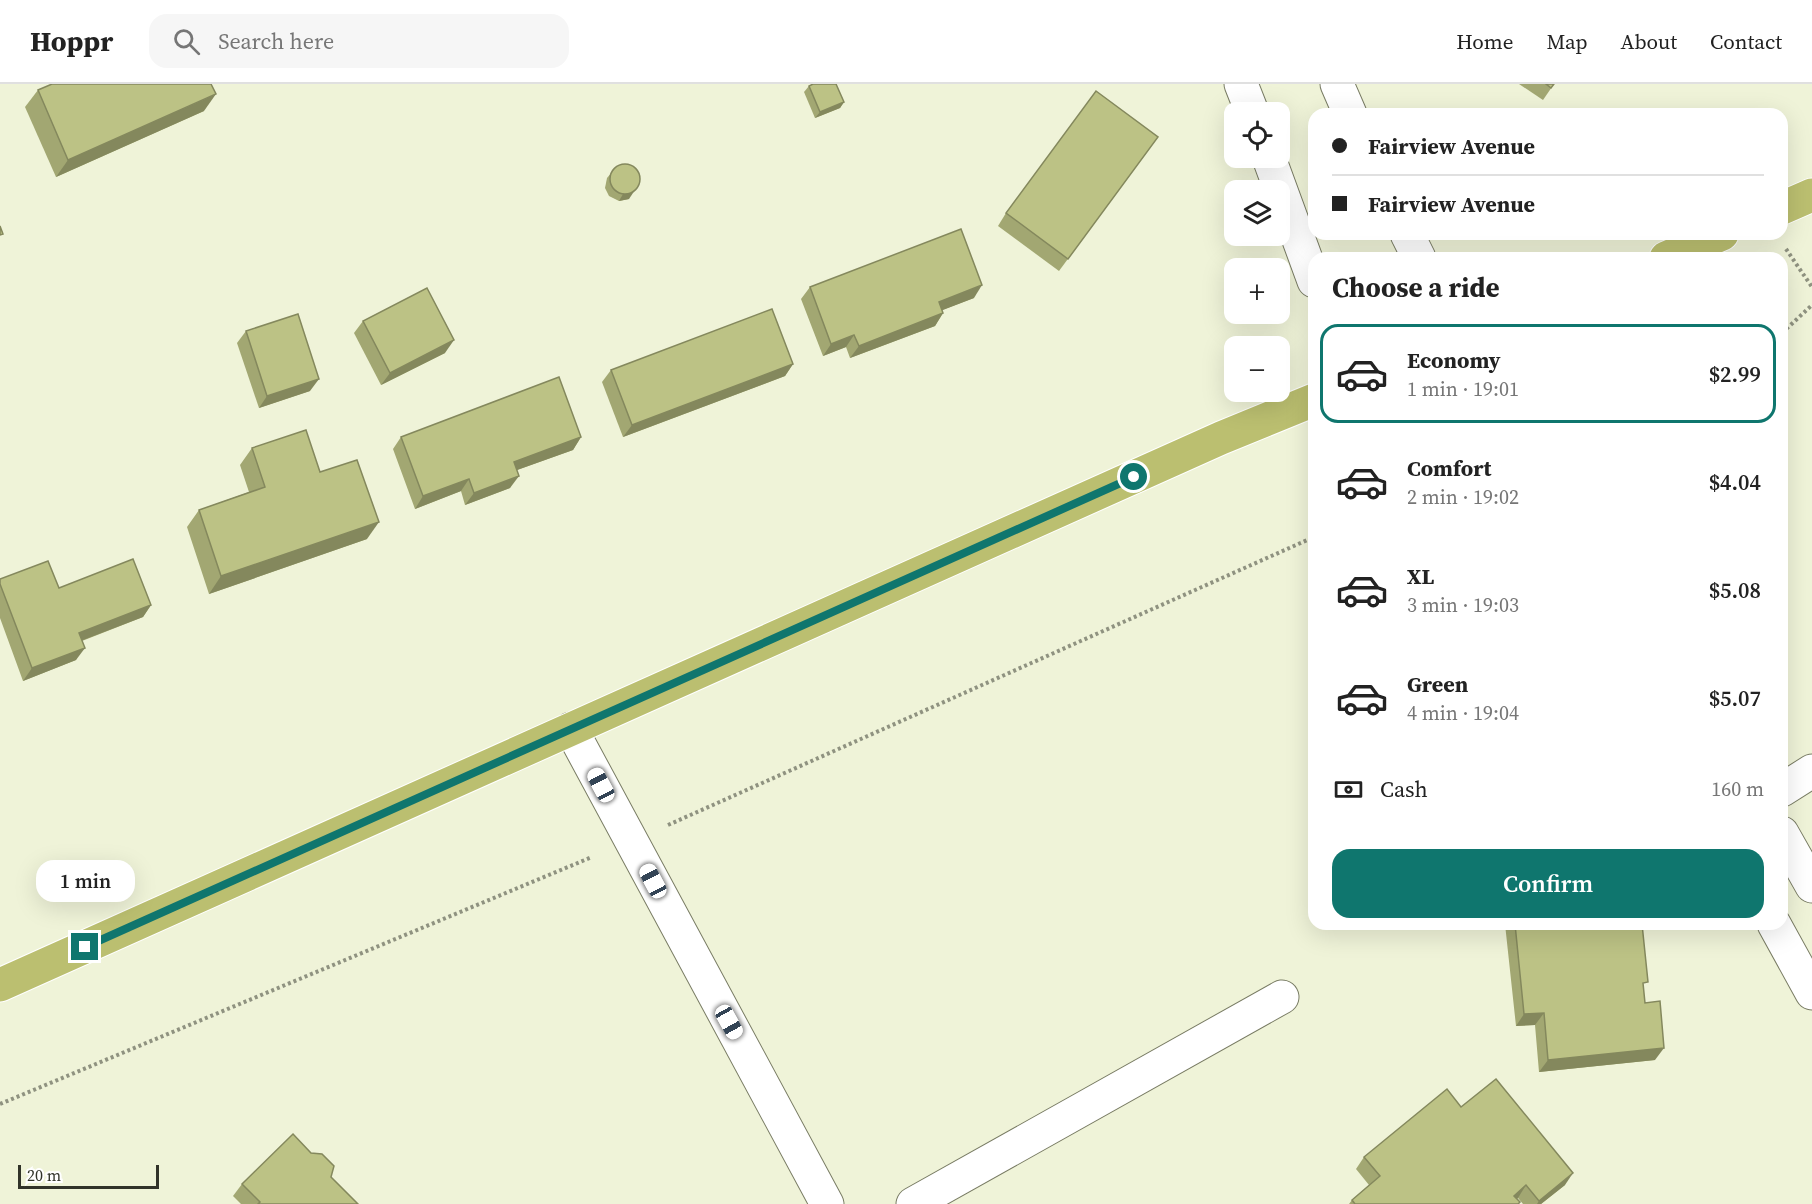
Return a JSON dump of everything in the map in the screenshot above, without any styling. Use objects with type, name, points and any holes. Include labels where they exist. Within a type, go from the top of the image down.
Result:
[{"type":"main road","points":[[1788,205],[1812,195]]},
{"type":"main road","points":[[1680,252],[1708,240]]},
{"type":"main road","points":[[0,985],[1210,443],[1308,402]]},
{"type":"street","points":[[1241,84],[1248,102]]},
{"type":"street","points":[[1337,84],[1347,108]]},
{"type":"street","points":[[1273,168],[1308,265]]},
{"type":"street","points":[[571,729],[827,1204]]},
{"type":"street","points":[[1788,786],[1812,771]]},
{"type":"street","points":[[1788,843],[1812,886]]},
{"type":"street","points":[[1777,930],[1812,993]]},
{"type":"street","points":[[913,1204],[1282,997]]},
{"type":"path","points":[[1782,243],[1812,287]]},
{"type":"path","points":[[1788,327],[1812,305]]},
{"type":"building","points":[[52,84],[211,84],[216,94],[68,160],[38,90]]},
{"type":"building","points":[[836,84],[844,102],[820,112],[809,86]]},
{"type":"building","points":[[1096,91],[1158,137],[1068,259],[1006,213]]},
{"type":"building","points":[[625,164],[631,165],[639,173],[639,185],[631,193],[625,194],[619,193],[611,185],[610,179],[611,173],[619,165]]},
{"type":"building","points":[[961,229],[982,285],[939,302],[943,313],[859,346],[854,335],[831,344],[810,287]]},
{"type":"building","points":[[427,288],[454,340],[390,373],[363,321]]},
{"type":"building","points":[[772,309],[793,364],[632,425],[611,370]]},
{"type":"building","points":[[298,314],[319,379],[267,396],[246,331]]},
{"type":"building","points":[[559,377],[581,437],[514,462],[519,476],[474,493],[469,479],[423,496],[401,437]]},
{"type":"building","points":[[306,430],[320,472],[357,460],[379,522],[221,576],[199,510],[265,487],[252,448]]},
{"type":"building","points":[[133,559],[151,605],[79,633],[85,648],[32,668],[0,579],[48,561],[59,588]]},
{"type":"building","points":[[1516,930],[1643,930],[1648,982],[1643,983],[1645,1003],[1660,1001],[1664,1048],[1548,1060],[1544,1013],[1524,1014]]},
{"type":"building","points":[[1496,1079],[1573,1173],[1539,1201],[1526,1185],[1514,1196],[1520,1202],[1518,1204],[1355,1204],[1352,1200],[1380,1176],[1364,1157],[1447,1089],[1461,1107]]},
{"type":"building","points":[[293,1134],[311,1153],[322,1154],[334,1166],[331,1177],[358,1204],[258,1204],[260,1202],[242,1184]]},
{"type":"route","points":[[85,947],[1134,477]]}]
